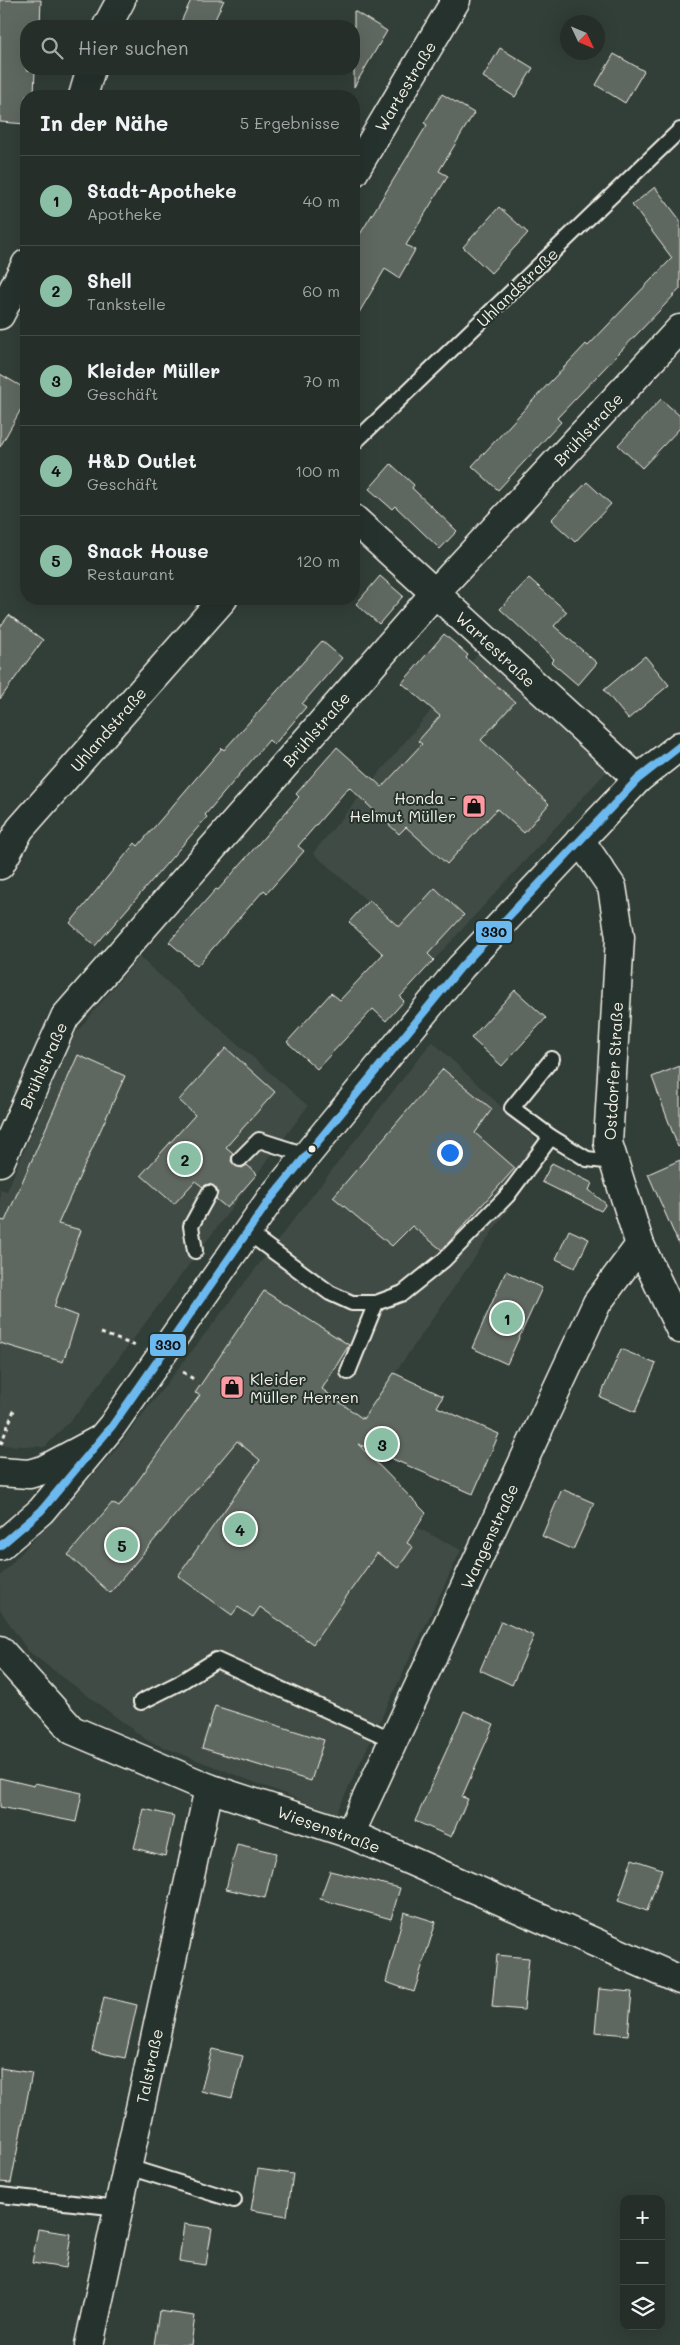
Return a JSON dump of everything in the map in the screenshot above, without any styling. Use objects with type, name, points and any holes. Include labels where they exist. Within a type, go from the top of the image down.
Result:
[{"type":"street","points":[[102,0],[102,20]]},
{"type":"street","points":[[109,20],[121,0]]},
{"type":"street","name":"Wartestraße","points":[[360,162],[456,0]]},
{"type":"street","points":[[85,90],[89,75]]},
{"type":"street","points":[[0,315],[20,285]]},
{"type":"street","name":"Brühlstraße","points":[[0,1162],[65,1017],[435,593],[680,329]]},
{"type":"street","name":"Wartestraße","points":[[360,524],[638,779]]},
{"type":"street","name":"Uhlandstraße","points":[[0,865],[20,829],[219,605]]},
{"type":"street","points":[[0,1546],[41,1511],[102,1438],[269,1201],[461,966],[638,779],[680,746]]},
{"type":"street","name":"Ostdorfer Straße","points":[[580,840],[612,887],[620,936],[608,1143],[640,1246],[680,1329]]},
{"type":"street","name":"Wangenstraße","points":[[350,1834],[598,1303],[640,1246]]},
{"type":"street","points":[[0,1472],[29,1474],[43,1470],[102,1438]]},
{"type":"street","name":"Wiesenstraße","points":[[0,1650],[72,1730],[210,1788],[350,1834],[680,1980]]},
{"type":"street","name":"Talstraße","points":[[89,2345],[210,1788]]},
{"type":"lane","name":"Uhlandstraße","points":[[360,437],[680,130]]},
{"type":"lane","points":[[552,1058],[512,1108],[551,1137],[587,1159],[614,1162]]},
{"type":"lane","points":[[248,1232],[330,1293],[352,1303],[376,1303],[403,1293],[444,1260],[508,1196],[551,1137]]},
{"type":"lane","points":[[240,1159],[259,1140],[306,1155]]},
{"type":"lane","points":[[195,1252],[191,1226],[209,1193]]},
{"type":"lane","points":[[348,1372],[376,1303]]},
{"type":"lane","points":[[141,1702],[179,1683],[216,1660],[393,1740]]},
{"type":"lane","points":[[128,2167],[234,2200]]},
{"type":"lane","points":[[0,2195],[119,2208]]},
{"type":"path","points":[[0,1447],[2,1437],[14,1410]]},
{"type":"shaded area","points":[[481,650],[607,771],[434,960],[313,853]]},
{"type":"shaded area","points":[[139,957],[308,1106],[80,1410],[45,1447],[0,1445],[0,1189],[7,1191],[71,1039]]},
{"type":"shaded area","points":[[432,1041],[548,1151],[322,1479],[461,1550],[336,1814],[148,1741],[28,1651],[0,1610],[0,1576],[112,1454]]},
{"type":"building","points":[[0,0],[41,0],[40,20],[20,20],[20,75],[35,75],[34,90],[20,90],[20,124],[0,122]]},
{"type":"building","points":[[191,0],[224,0],[215,20],[182,20]]},
{"type":"building","points":[[354,11],[387,31],[354,87],[354,75],[360,75],[360,20],[354,20]]},
{"type":"building","points":[[500,48],[533,68],[515,97],[483,77]]},
{"type":"building","points":[[614,54],[644,71],[625,103],[596,85]]},
{"type":"building","points":[[442,94],[474,113],[439,171],[448,176],[406,245],[415,250],[399,278],[385,269],[360,311],[360,234],[427,125],[424,123]]},
{"type":"building","points":[[655,187],[680,220],[680,289],[557,418],[561,422],[498,490],[472,466],[586,344],[588,346],[672,258],[632,205]]},
{"type":"building","points":[[499,207],[528,233],[491,273],[463,247]]},
{"type":"building","points":[[0,374],[20,386],[20,411],[0,447]]},
{"type":"building","points":[[661,399],[680,416],[680,428],[642,468],[618,445]]},
{"type":"building","points":[[391,464],[414,485],[412,488],[457,531],[440,549],[395,506],[392,509],[369,489]]},
{"type":"building","points":[[587,482],[611,504],[575,542],[551,520]]},
{"type":"building","points":[[380,576],[403,596],[379,624],[357,605],[360,605],[360,599]]},
{"type":"building","points":[[529,578],[567,612],[554,626],[597,663],[578,685],[551,662],[554,659],[500,609]]},
{"type":"building","points":[[9,615],[43,640],[0,699],[0,627]]},
{"type":"building","points":[[444,634],[468,655],[466,658],[515,702],[481,740],[549,804],[524,833],[497,809],[447,864],[406,827],[399,834],[349,787],[298,846],[304,851],[267,893],[264,890],[197,966],[169,942],[216,889],[218,890],[299,797],[296,794],[337,747],[382,787],[422,744],[418,741],[440,716],[402,683]]},
{"type":"building","points":[[322,641],[342,658],[302,704],[306,707],[274,745],[269,740],[205,815],[207,817],[95,946],[70,923],[135,843],[138,846],[222,748],[224,750]]},
{"type":"building","points":[[645,656],[669,685],[628,719],[604,690]]},
{"type":"building","points":[[435,888],[464,915],[428,954],[434,960],[400,997],[404,1001],[386,1021],[373,1009],[317,1069],[287,1042],[331,993],[340,1000],[383,954],[349,922],[369,900],[399,927]]},
{"type":"building","points":[[515,990],[546,1018],[502,1066],[471,1038]]},
{"type":"building","points":[[226,1048],[275,1092],[226,1147],[233,1153],[231,1161],[234,1165],[242,1168],[247,1165],[257,1174],[227,1208],[216,1199],[218,1192],[214,1186],[208,1184],[203,1187],[195,1181],[174,1204],[141,1175],[195,1115],[179,1100]]},
{"type":"building","points":[[78,1055],[125,1076],[58,1224],[81,1230],[54,1307],[78,1316],[63,1362],[0,1343],[0,1220],[5,1221]]},
{"type":"building","points":[[680,1066],[680,1146],[678,1147],[652,1077]]},
{"type":"building","points":[[443,1069],[492,1109],[475,1133],[515,1168],[442,1250],[412,1226],[392,1246],[333,1197]]},
{"type":"building","points":[[680,1160],[680,1247],[648,1174]]},
{"type":"building","points":[[552,1163],[592,1183],[589,1190],[606,1204],[601,1211],[542,1182]]},
{"type":"building","points":[[569,1230],[589,1239],[575,1268],[556,1259]]},
{"type":"building","points":[[506,1271],[542,1288],[507,1364],[472,1348]]},
{"type":"building","points":[[264,1291],[349,1345],[322,1389],[363,1419],[394,1373],[443,1396],[437,1407],[499,1434],[473,1494],[358,1444],[426,1513],[407,1543],[413,1547],[398,1568],[377,1553],[313,1644],[260,1607],[253,1617],[238,1607],[232,1615],[178,1576],[260,1460],[237,1441],[110,1593],[68,1555],[112,1503],[119,1507],[200,1395],[195,1393]]},
{"type":"building","points":[[621,1349],[656,1364],[635,1412],[600,1397]]},
{"type":"building","points":[[562,1489],[594,1503],[573,1550],[542,1536]]},
{"type":"building","points":[[501,1621],[534,1636],[512,1685],[480,1670]]},
{"type":"building","points":[[215,1706],[324,1740],[311,1781],[202,1748]]},
{"type":"building","points":[[464,1711],[494,1724],[462,1797],[468,1799],[451,1837],[415,1821]]},
{"type":"building","points":[[0,1778],[34,1786],[35,1783],[82,1793],[76,1822],[0,1807]]},
{"type":"building","points":[[144,1809],[174,1816],[165,1856],[134,1848]]},
{"type":"building","points":[[237,1844],[276,1853],[265,1898],[226,1889]]},
{"type":"building","points":[[632,1859],[662,1869],[647,1911],[618,1901]]},
{"type":"building","points":[[330,1871],[400,1888],[391,1919],[320,1899]]},
{"type":"building","points":[[404,1912],[436,1922],[414,1992],[386,1982]]},
{"type":"building","points":[[497,1955],[529,1958],[524,2010],[492,2007]]},
{"type":"building","points":[[599,1989],[632,1992],[628,2035],[595,2032]]},
{"type":"building","points":[[104,1997],[137,2005],[125,2058],[92,2051]]},
{"type":"building","points":[[212,2049],[243,2056],[232,2098],[201,2091]]},
{"type":"building","points":[[0,2068],[32,2073],[11,2183],[0,2182]]},
{"type":"building","points":[[258,2169],[293,2174],[287,2216],[251,2210]]},
{"type":"building","points":[[184,2224],[212,2228],[206,2265],[179,2261]]},
{"type":"building","points":[[38,2229],[71,2234],[66,2268],[32,2263]]},
{"type":"building","points":[[159,2311],[195,2316],[191,2345],[154,2345]]},
{"type":"transit line","name":"330","points":[[0,1546],[41,1511],[112,1426],[269,1201],[461,967],[638,779],[680,746]]},
{"type":"place","name":"Honda - Helmut Müller","points":[[474,806]]},
{"type":"place","name":"Shell","points":[[185,1159]]},
{"type":"place","name":"Stadt-Apotheke","points":[[507,1318]]},
{"type":"place","name":"Kleider Müller Herren","points":[[232,1387]]},
{"type":"place","name":"Kleider Müller","points":[[382,1444]]},
{"type":"place","name":"H&D Outlet","points":[[240,1529]]},
{"type":"place","name":"Snack House","points":[[122,1545]]}]
